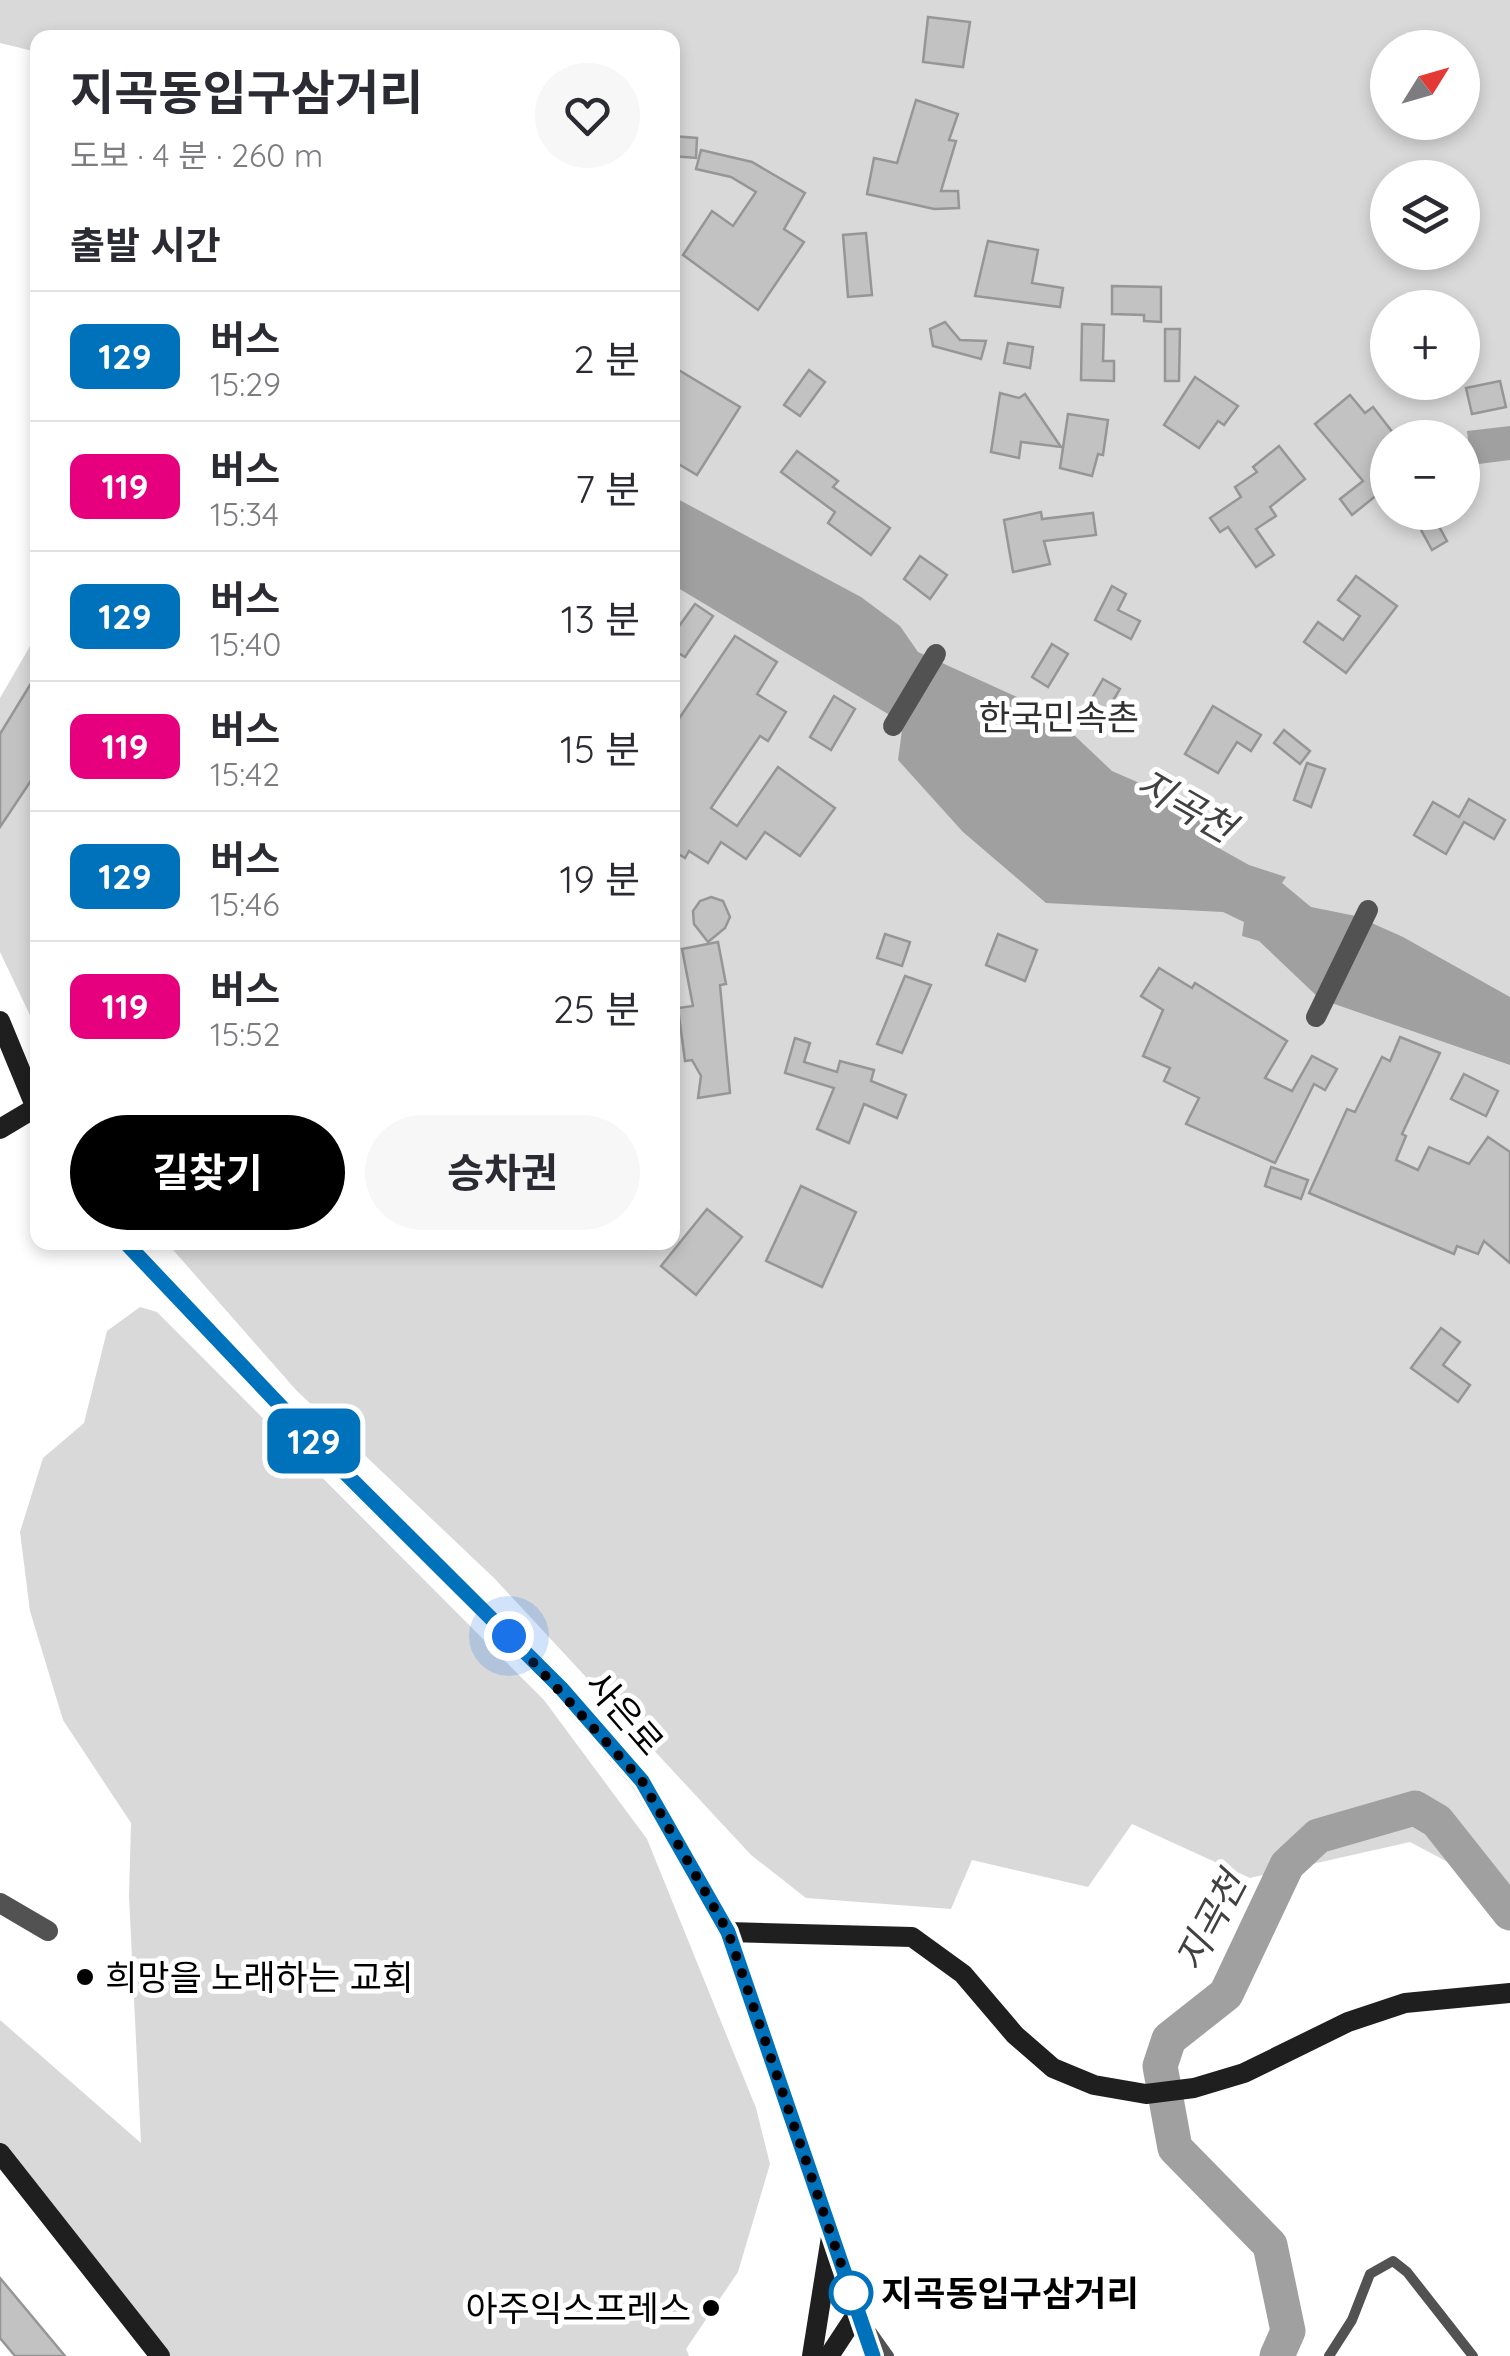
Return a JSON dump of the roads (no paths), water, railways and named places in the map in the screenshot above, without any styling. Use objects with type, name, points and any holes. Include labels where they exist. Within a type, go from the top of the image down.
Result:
[{"type":"main road","points":[[0,1022],[30,1096]]},
{"type":"main road","points":[[0,1129],[30,1114]]},
{"type":"main road","name":"사은로","points":[[133,1250],[326,1454],[561,1688],[642,1781],[728,1932],[873,2356]]},
{"type":"main road","points":[[728,1932],[912,1937],[963,1974],[1014,2035],[1054,2068],[1094,2085],[1146,2094],[1194,2088],[1244,2073],[1348,2022],[1405,2003],[1510,1993]]},
{"type":"main road","points":[[0,2152],[160,2356]]},
{"type":"main road","points":[[812,2356],[831,2236]]},
{"type":"main road","points":[[829,2356],[858,2312]]},
{"type":"street","points":[[893,726],[936,654]]},
{"type":"street","points":[[1316,1017],[1368,910]]},
{"type":"street","points":[[0,1903],[48,1930]]},
{"type":"lane","points":[[1329,2356],[1352,2320],[1370,2274],[1393,2261],[1407,2272],[1473,2356]]},
{"type":"lane","points":[[858,2312],[889,2356]]},
{"type":"water","points":[[1510,426],[1510,460],[1480,464],[1480,429]]},
{"type":"water","points":[[680,500],[861,597],[900,626],[918,652],[1019,698],[1075,736],[1112,771],[1208,813],[1215,846],[1249,865],[1286,877],[1282,883],[1311,907],[1356,916],[1403,937],[1510,997],[1510,1065],[1320,999],[1259,941],[1242,936],[1244,922],[1223,912],[1046,903],[963,832],[898,760],[903,723],[680,589]]},
{"type":"waterway","name":"지곡천","points":[[1277,2356],[1288,2331],[1270,2245],[1175,2148],[1160,2066],[1169,2039],[1226,1994],[1287,1865],[1318,1836],[1415,1808],[1437,1821],[1510,1913]]},
{"type":"place","name":"희망을 노래하는 교회","points":[[85,1977]]},
{"type":"place","name":"지곡동입구삼거리","points":[[851,2293]]},
{"type":"place","name":"아주익스프레스","points":[[711,2308]]},
{"type":"park label","name":"한국민속촌","points":[[1059,717]]}]
